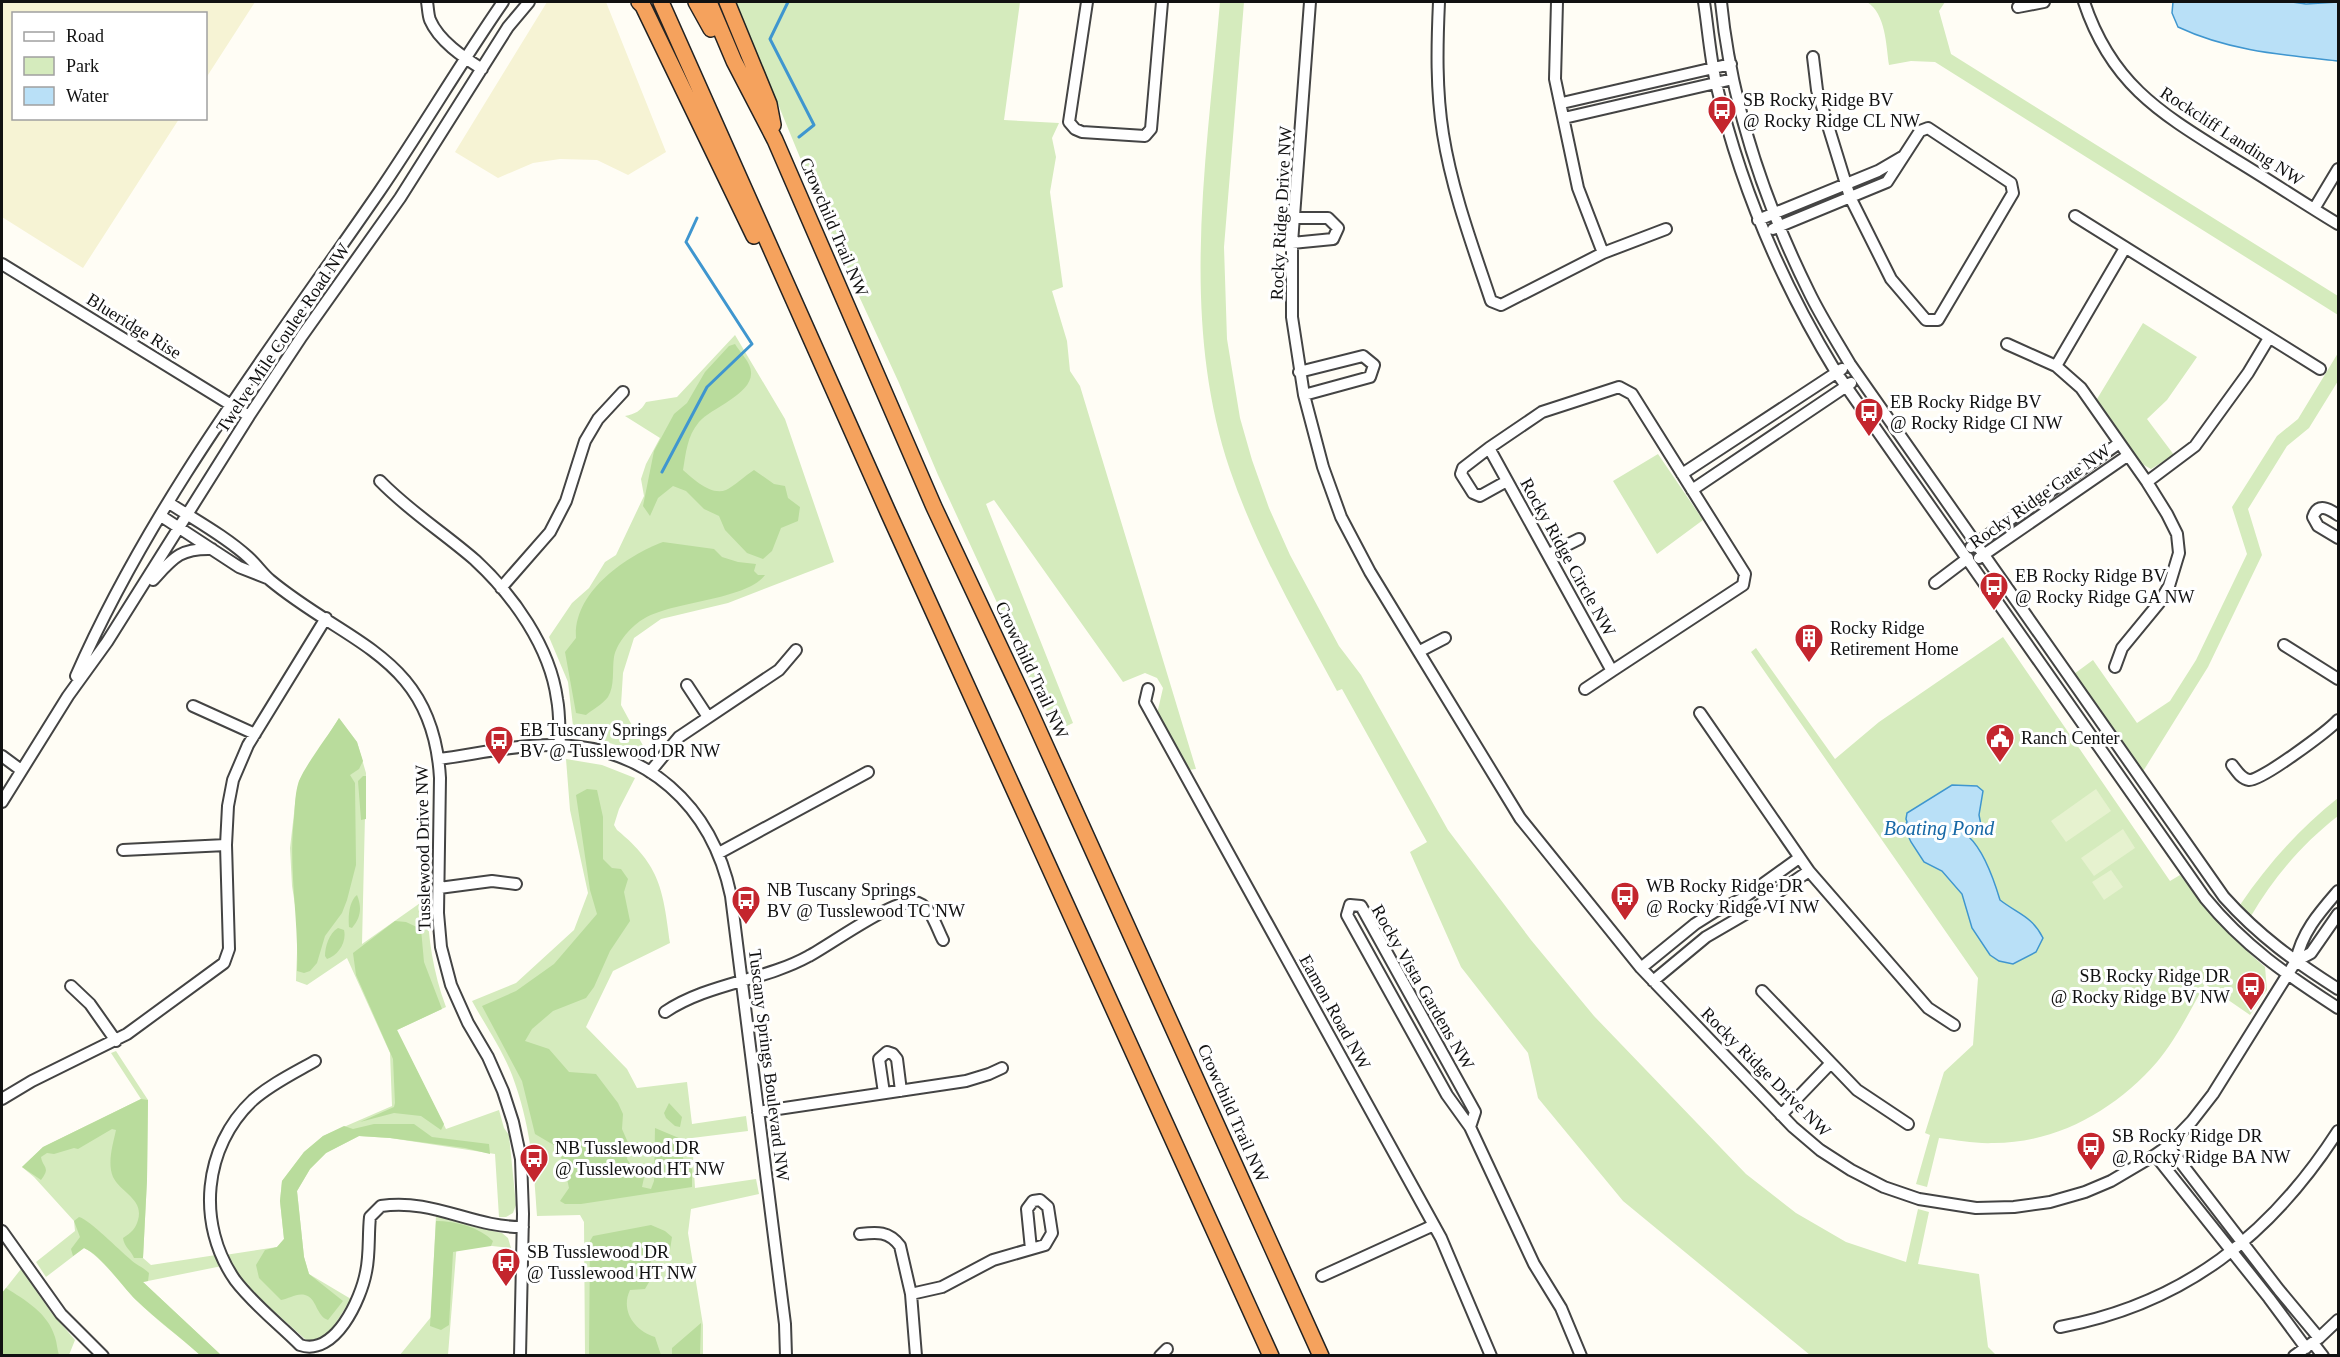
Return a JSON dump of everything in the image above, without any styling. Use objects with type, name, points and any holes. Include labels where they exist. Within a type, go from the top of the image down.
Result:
[{"type":"highway","points":[[639,2],[649,17],[799,330],[814,346]]},
{"type":"highway","points":[[661,2],[814,346],[1271,1356]]},
{"type":"highway","points":[[696,2],[710,28],[734,61]]},
{"type":"highway","name":"Crowchild Trail NW","points":[[709,2],[734,61],[775,140],[934,507],[1028,707],[1321,1356]]},
{"type":"highway","points":[[727,2],[769,104],[775,140]]},
{"type":"street","points":[[427,2],[429,20],[442,38],[464,58],[482,69]]},
{"type":"street","name":"Twelve Mile Coulee Road NW","points":[[68,696],[114,596],[169,503],[231,405],[380,190],[464,58],[503,2]]},
{"type":"street","points":[[517,14],[523,2]]},
{"type":"street","name":"Twelve Mile Coulee Road NW","points":[[2,802],[68,696],[132,603],[249,416],[302,336],[400,198],[517,14],[529,2]]},
{"type":"street","points":[[1088,2],[1069,122],[1075,129],[1082,132],[1145,136],[1151,129],[1162,2]]},
{"type":"street","name":"Rocky Ridge Drive NW","points":[[1310,2],[1293,218],[1292,317],[1304,395],[1323,467],[1341,517],[1370,572],[1520,818],[1641,968],[1781,1114],[1820,1150],[1867,1179],[1919,1199],[1957,1206],[2014,1207],[2059,1200],[2111,1181],[2168,1146],[2192,1121],[2213,1094],[2288,975],[2296,961],[2300,942],[2319,913],[2338,891]]},
{"type":"street","points":[[1439,2],[1437,68],[1443,134],[1456,194],[1491,301],[1501,305],[1603,253],[1666,229]]},
{"type":"street","points":[[1557,2],[1555,79],[1562,103],[1578,188],[1603,253]]},
{"type":"street","points":[[1704,2],[1716,84],[1729,134],[1758,220],[1792,295],[1836,372],[2205,898],[2248,945],[2338,1008]]},
{"type":"street","points":[[1721,2],[1733,79],[1752,153],[1773,213],[1810,294],[1850,364],[2224,897],[2248,924],[2296,961],[2338,989]]},
{"type":"street","points":[[2018,7],[2044,2]]},
{"type":"street","name":"Rockcliff Landing NW","points":[[2084,2],[2090,21],[2109,56],[2125,78],[2148,102],[2338,224]]},
{"type":"street","points":[[1765,233],[1779,227],[1851,197],[1887,182],[1920,131],[1928,128],[2011,183],[2013,194],[1938,320],[1926,320],[1891,279],[1851,197],[1817,90],[1813,57]]},
{"type":"street","points":[[1562,103],[1731,64]]},
{"type":"street","points":[[1564,118],[1733,79]]},
{"type":"street","points":[[1758,220],[1847,185],[1878,171],[1905,155]]},
{"type":"street","points":[[2314,209],[2338,169]]},
{"type":"street","points":[[2075,216],[2320,369]]},
{"type":"street","points":[[1292,243],[1333,239],[1338,228],[1328,218],[1293,218]]},
{"type":"street","points":[[2056,366],[2125,248]]},
{"type":"street","name":"Blueridge Rise","points":[[2,264],[249,416]]},
{"type":"street","points":[[2146,482],[2195,446],[2248,373],[2269,338]]},
{"type":"street","points":[[2007,344],[2056,366],[2081,388],[2146,482],[2177,534],[2179,553],[2169,586],[2159,603],[2122,648],[2115,667]]},
{"type":"street","points":[[1299,372],[1363,356],[1374,365],[1370,377],[1304,395]]},
{"type":"street","points":[[1682,474],[1850,364]]},
{"type":"street","points":[[1692,490],[1859,377]]},
{"type":"street","points":[[1507,481],[1480,496],[1473,493],[1461,474],[1463,468],[1489,448],[1542,412],[1619,387],[1632,394],[1745,574],[1743,585],[1585,689]]},
{"type":"street","points":[[501,588],[550,532],[566,501],[585,441],[598,419],[623,392]]},
{"type":"street","name":"Rocky Ridge Gate NW","points":[[1968,558],[1976,544],[2118,444]]},
{"type":"street","name":"Rocky Ridge Circle NW","points":[[1489,448],[1612,671]]},
{"type":"street","name":"Rocky Ridge Gate NW","points":[[1968,558],[1984,555],[2127,456]]},
{"type":"street","points":[[380,481],[406,506],[475,561],[501,588],[528,625],[548,663],[557,699],[560,745]]},
{"type":"street","name":"Tusslewood Drive NW","points":[[169,503],[248,556],[270,580]]},
{"type":"street","points":[[2338,515],[2322,507],[2313,517],[2318,526],[2338,538]]},
{"type":"street","name":"Tusslewood Drive NW","points":[[161,516],[239,567],[270,580],[369,646],[398,671],[411,688],[429,721],[439,759],[438,913],[441,947],[451,985],[496,1075],[516,1131],[522,1176],[523,1227],[520,1356]]},
{"type":"street","points":[[1549,554],[1579,539]]},
{"type":"street","points":[[132,603],[167,564],[184,551],[194,548],[212,549]]},
{"type":"street","points":[[1935,584],[1968,558]]},
{"type":"street","points":[[2,1099],[32,1081],[116,1041],[220,967],[226,960],[229,949],[226,845],[228,806],[233,780],[241,756],[326,618]]},
{"type":"street","points":[[1419,651],[1445,638]]},
{"type":"street","points":[[2284,645],[2338,679]]},
{"type":"street","points":[[650,772],[679,737],[779,670],[796,650]]},
{"type":"street","points":[[687,685],[708,717]]},
{"type":"street","name":"Eamon Road NW","points":[[1148,688],[1145,702],[1434,1225],[1491,1356]]},
{"type":"street","points":[[193,706],[255,734]]},
{"type":"street","points":[[1700,713],[1804,864],[1928,1008],[1954,1025]]},
{"type":"street","points":[[2232,765],[2242,777],[2256,780],[2338,720]]},
{"type":"street","name":"Tuscany Springs Boulevard NW","points":[[439,759],[535,746],[560,745],[594,748],[611,753],[650,772],[678,793],[694,811],[711,837],[719,853],[731,896],[785,1324],[786,1356]]},
{"type":"street","points":[[2,756],[21,770]]},
{"type":"street","points":[[719,853],[868,772]]},
{"type":"street","points":[[123,850],[226,845]]},
{"type":"street","points":[[1641,968],[1695,924],[1804,864]]},
{"type":"street","points":[[1653,981],[1706,937],[1749,912],[1804,864]]},
{"type":"street","points":[[439,888],[492,881],[516,884]]},
{"type":"street","points":[[1742,900],[1749,912]]},
{"type":"street","points":[[665,1012],[684,1000],[794,964],[855,926],[906,902],[916,902],[926,908],[943,940]]},
{"type":"street","name":"Rocky Vista Gardens NW","points":[[1470,1127],[1475,1112],[1361,906],[1350,905],[1347,915],[1447,1095],[1470,1127],[1524,1245],[1561,1308],[1581,1356]]},
{"type":"street","name":"Rocky Ridge Drive NW","points":[[2296,961],[2311,953],[2338,914]]},
{"type":"street","points":[[1695,924],[1706,937]]},
{"type":"street","points":[[71,986],[90,1004],[116,1041]]},
{"type":"street","points":[[1762,991],[1857,1090],[1908,1124]]},
{"type":"street","points":[[884,1093],[879,1059],[887,1052],[893,1054],[897,1059],[901,1091]]},
{"type":"street","points":[[315,1061],[267,1089],[239,1115],[220,1147],[210,1185],[212,1226],[225,1264],[241,1287],[300,1345],[313,1348],[325,1345],[332,1340],[351,1313],[360,1295],[366,1274],[370,1216],[381,1206],[427,1207],[446,1210],[488,1225],[523,1227]]},
{"type":"street","points":[[1781,1114],[1830,1064]]},
{"type":"street","points":[[758,1112],[966,1081],[1002,1068]]},
{"type":"street","points":[[2060,1327],[2100,1319],[2157,1298],[2208,1270],[2243,1243],[2275,1213],[2303,1182],[2338,1131]]},
{"type":"street","points":[[2168,1146],[2279,1290],[2323,1356]]},
{"type":"street","points":[[2155,1155],[2269,1298],[2313,1343]]},
{"type":"street","points":[[2192,1201],[2203,1193]]},
{"type":"street","points":[[1322,1276],[1434,1225]]},
{"type":"street","points":[[2,1231],[61,1314],[103,1356]]},
{"type":"street","points":[[860,1234],[879,1232],[895,1239],[903,1253],[911,1294],[915,1356]]},
{"type":"street","points":[[911,1294],[942,1287],[993,1260],[1031,1249]]},
{"type":"street","points":[[2269,1298],[2279,1290]]},
{"type":"street","points":[[2294,1356],[2313,1343],[2338,1320]]},
{"type":"shaded area","points":[[2,2],[255,2],[207,76],[207,12],[12,12],[12,120],[178,120],[83,268],[2,217]]},
{"type":"shaded area","points":[[547,2],[606,2],[666,152],[628,175],[597,160],[560,159],[533,163],[498,178],[455,152]]},
{"type":"green space","points":[[736,2],[1020,2],[1004,120],[1059,123],[1052,138],[1056,157],[1050,192],[1063,287],[1052,291],[1067,341],[1070,371],[1080,386],[1196,769],[1188,770],[1157,714],[1163,688],[1157,678],[1145,673],[1123,682],[994,500],[986,504],[1073,723],[1052,733],[999,607],[841,257]]},
{"type":"green space","points":[[1220,2],[1244,2],[1224,247],[1227,339],[1240,418],[1269,508],[1290,555],[1339,646],[1361,675],[1448,830],[1531,940],[1594,1016],[1746,1174],[1796,1213],[1846,1242],[1906,1262],[1918,1209],[1929,1212],[1918,1264],[1979,1274],[1988,1347],[1996,1355],[1810,1355],[1623,1201],[1538,1098],[1528,1053],[1461,967],[1410,852],[1427,842],[1342,689],[1337,691],[1279,583],[1241,499],[1230,470],[1214,413],[1205,355],[1201,296],[1201,237]]},
{"type":"green space","points":[[1867,2],[1945,2],[1939,11],[1951,54],[2338,296],[2338,315],[1935,62],[1911,61],[1889,65],[1882,22]]},
{"type":"green space","points":[[2143,323],[2197,357],[2167,400],[2147,419],[2174,455],[2151,469],[2142,464],[2097,399]]},
{"type":"green space","points":[[735,335],[785,419],[834,562],[728,603],[661,619],[634,638],[623,673],[621,705],[647,753],[638,752],[578,733],[573,726],[568,682],[549,637],[572,603],[589,588],[605,562],[616,555],[644,496],[641,479],[660,438],[625,416],[637,412],[646,402],[677,397]]},
{"type":"green space","points":[[735,344],[749,365],[750,380],[739,394],[705,417],[695,427],[688,445],[683,470],[703,486],[714,491],[726,490],[754,470],[774,484],[785,486],[788,498],[800,507],[798,521],[781,528],[772,551],[763,559],[747,553],[725,530],[719,516],[704,509],[686,491],[673,486],[658,498],[650,516],[643,506],[654,451],[674,414],[687,403],[705,372],[729,346]]},
{"type":"green space","points":[[2338,353],[2338,381],[2309,428],[2287,446],[2248,509],[2262,555],[2208,667],[2142,773],[2074,674],[2093,660],[2137,723],[2170,701],[2196,660],[2247,554],[2232,507],[2277,436],[2298,419]]},
{"type":"green space","points":[[1658,454],[1703,520],[1657,554],[1613,481]]},
{"type":"green space","points":[[663,542],[714,549],[722,557],[756,564],[754,571],[758,575],[765,575],[742,590],[658,612],[640,621],[630,629],[618,646],[613,662],[612,688],[608,697],[586,715],[576,713],[565,652],[576,638],[577,621],[583,606],[592,591],[618,566]]},
{"type":"green space","points":[[2003,637],[2170,881],[2180,875],[2241,946],[2265,967],[2267,990],[2250,1015],[2205,984],[2170,1044],[2141,1079],[2104,1108],[2063,1130],[2041,1137],[1994,1143],[1939,1138],[1927,1187],[1916,1184],[1930,1135],[1925,1133],[1944,1072],[1973,1045],[1978,978],[1751,652],[1756,648],[1835,759],[1879,722]]},
{"type":"green space","points":[[339,718],[357,742],[366,773],[362,944],[423,901],[427,901],[432,955],[446,1007],[397,1030],[446,1129],[499,1110],[504,1128],[509,1135],[516,1205],[513,1213],[506,1217],[499,1217],[495,1154],[390,1138],[359,1136],[326,1153],[310,1169],[297,1191],[304,1257],[309,1274],[351,1299],[329,1334],[314,1342],[306,1340],[262,1300],[242,1279],[225,1255],[277,1247],[284,1239],[280,1201],[282,1181],[304,1152],[323,1136],[392,1106],[390,1053],[347,958],[307,985],[296,981],[298,924],[292,886],[290,848],[296,796],[299,781]]},
{"type":"green space","points":[[339,718],[357,742],[363,761],[359,769],[350,775],[355,783],[356,865],[342,913],[325,936],[317,963],[310,971],[304,973],[297,971],[292,856],[296,794],[302,774]]},
{"type":"green space","points":[[566,759],[602,765],[635,778],[619,809],[614,825],[643,856],[657,880],[665,908],[670,943],[613,971],[586,1027],[627,1069],[637,1088],[687,1082],[692,1124],[746,1116],[748,1131],[692,1138],[695,1188],[756,1179],[759,1194],[691,1209],[688,1233],[703,1325],[703,1355],[585,1355],[584,1222],[580,1215],[537,1216],[530,1145],[518,1093],[503,1056],[472,1001],[516,983],[574,930],[588,893],[570,810]]},
{"type":"green space","points":[[366,776],[366,819],[361,820],[358,781]]},
{"type":"green space","points":[[587,789],[597,790],[603,817],[603,859],[612,868],[621,869],[628,879],[624,892],[630,921],[610,951],[594,987],[586,998],[553,1011],[532,1029],[525,1041],[549,1049],[569,1072],[596,1074],[618,1103],[623,1114],[622,1129],[629,1145],[627,1159],[635,1171],[645,1173],[642,1187],[651,1189],[654,1181],[655,1128],[686,1141],[682,1154],[685,1165],[692,1169],[692,1187],[581,1204],[565,1204],[560,1201],[569,1188],[557,1147],[535,1134],[522,1081],[482,1006],[516,991],[554,964],[597,914],[590,890],[576,795]]},
{"type":"green space","points":[[2096,789],[2111,811],[2066,842],[2051,821]]},
{"type":"green space","points":[[2338,798],[2338,816],[2290,862],[2269,888],[2251,916],[2240,905],[2251,890],[2297,835]]},
{"type":"green space","points":[[2123,829],[2135,848],[2094,876],[2081,858]]},
{"type":"green space","points":[[2111,870],[2123,887],[2104,900],[2092,882]]},
{"type":"green space","points":[[357,895],[360,912],[352,928],[349,927],[350,910],[352,901]]},
{"type":"green space","points":[[395,921],[406,922],[421,929],[424,962],[442,1009],[397,1030],[444,1124],[441,1130],[421,1116],[394,1113],[360,1122],[394,1107],[395,1103],[393,1059],[356,975],[353,953]]},
{"type":"green space","points":[[338,928],[344,930],[343,944],[335,955],[327,959],[325,952],[328,941]]},
{"type":"green space","points":[[116,1051],[148,1100],[143,1258],[151,1265],[216,1255],[222,1266],[143,1282],[221,1355],[200,1355],[144,1307],[104,1264],[84,1248],[46,1277],[36,1262],[75,1231],[74,1221],[22,1167],[43,1147],[141,1099],[111,1053]]},
{"type":"green space","points":[[141,1099],[148,1100],[147,1180],[143,1258],[134,1258],[123,1238],[134,1228],[139,1213],[135,1201],[117,1183],[111,1172],[111,1153],[116,1130],[112,1129],[78,1149],[54,1154],[47,1153],[41,1157],[46,1170],[41,1180],[22,1167],[43,1147]]},
{"type":"green space","points":[[669,1103],[682,1117],[680,1127],[675,1126],[666,1118],[664,1113]]},
{"type":"green space","points":[[374,1124],[414,1124],[432,1137],[489,1144],[490,1154],[465,1148],[359,1136],[326,1153],[310,1169],[297,1191],[304,1257],[309,1274],[343,1301],[328,1320],[305,1295],[281,1300],[259,1278],[256,1265],[265,1250],[277,1247],[284,1239],[280,1201],[282,1181],[304,1152],[323,1136],[344,1126],[353,1129]]},
{"type":"green space","points":[[436,1215],[502,1233],[508,1238],[511,1248],[457,1242],[448,1355],[399,1356],[431,1317]]},
{"type":"green space","points":[[79,1217],[149,1273],[148,1281],[143,1282],[221,1355],[200,1355],[136,1300],[104,1264],[90,1252],[84,1248],[73,1256],[71,1249],[80,1237],[74,1221]]},
{"type":"green space","points":[[436,1221],[467,1226],[493,1241],[491,1246],[453,1252],[449,1325],[441,1330],[430,1326]]},
{"type":"green space","points":[[651,1225],[672,1237],[670,1250],[665,1260],[655,1255],[650,1263],[652,1277],[645,1289],[630,1290],[627,1305],[628,1313],[636,1325],[655,1337],[661,1355],[589,1355],[590,1241],[593,1236]]},
{"type":"green space","points":[[21,1269],[51,1312],[75,1340],[69,1355],[2,1356],[2,1293]]},
{"type":"green space","points":[[6,1288],[35,1308],[47,1321],[52,1328],[59,1355],[2,1355],[2,1293]]},
{"type":"green space","points":[[701,1323],[700,1355],[672,1355],[672,1348]]},
{"type":"water","points":[[2173,2],[2306,4],[2338,2],[2338,61],[2256,51],[2197,35],[2178,27],[2172,13]]},
{"type":"water","name":"Boating Pond","points":[[1952,785],[1977,786],[1983,791],[1979,815],[1981,825],[1972,828],[1969,837],[1984,858],[2000,900],[2029,920],[2043,938],[2036,952],[2013,964],[1999,961],[1990,955],[1972,928],[1962,894],[1942,871],[1924,862],[1904,827],[1907,822],[1907,813]]},
{"type":"waterway","points":[[788,2],[770,39],[814,125],[799,137]]},
{"type":"waterway","points":[[662,472],[707,387],[752,344],[686,242],[697,218]]},
{"type":"place","name":"SB Rocky Ridge BV @ Rocky Ridge CL NW","points":[[1722,136]]},
{"type":"place","name":"EB Rocky Ridge BV @ Rocky Ridge CI NW","points":[[1869,438]]},
{"type":"place","name":"EB Rocky Ridge BV @ Rocky Ridge GA NW","points":[[1994,612]]},
{"type":"place","name":"Rocky Ridge Retirement Home","points":[[1809,664]]},
{"type":"place","name":"Ranch Center","points":[[2000,764]]},
{"type":"place","name":"EB Tuscany Springs BV @ Tusslewood DR NW","points":[[499,766]]},
{"type":"place","name":"WB Rocky Ridge DR @ Rocky Ridge VI NW","points":[[1625,922]]},
{"type":"place","name":"NB Tuscany Springs BV @ Tusslewood TC NW","points":[[746,926]]},
{"type":"place","name":"SB Rocky Ridge DR @ Rocky Ridge BV NW","points":[[2251,1012]]},
{"type":"place","name":"SB Rocky Ridge DR @ Rocky Ridge BA NW","points":[[2091,1172]]},
{"type":"place","name":"NB Tusslewood DR @ Tusslewood HT NW","points":[[534,1184]]},
{"type":"place","name":"SB Tusslewood DR @ Tusslewood HT NW","points":[[506,1288]]}]
